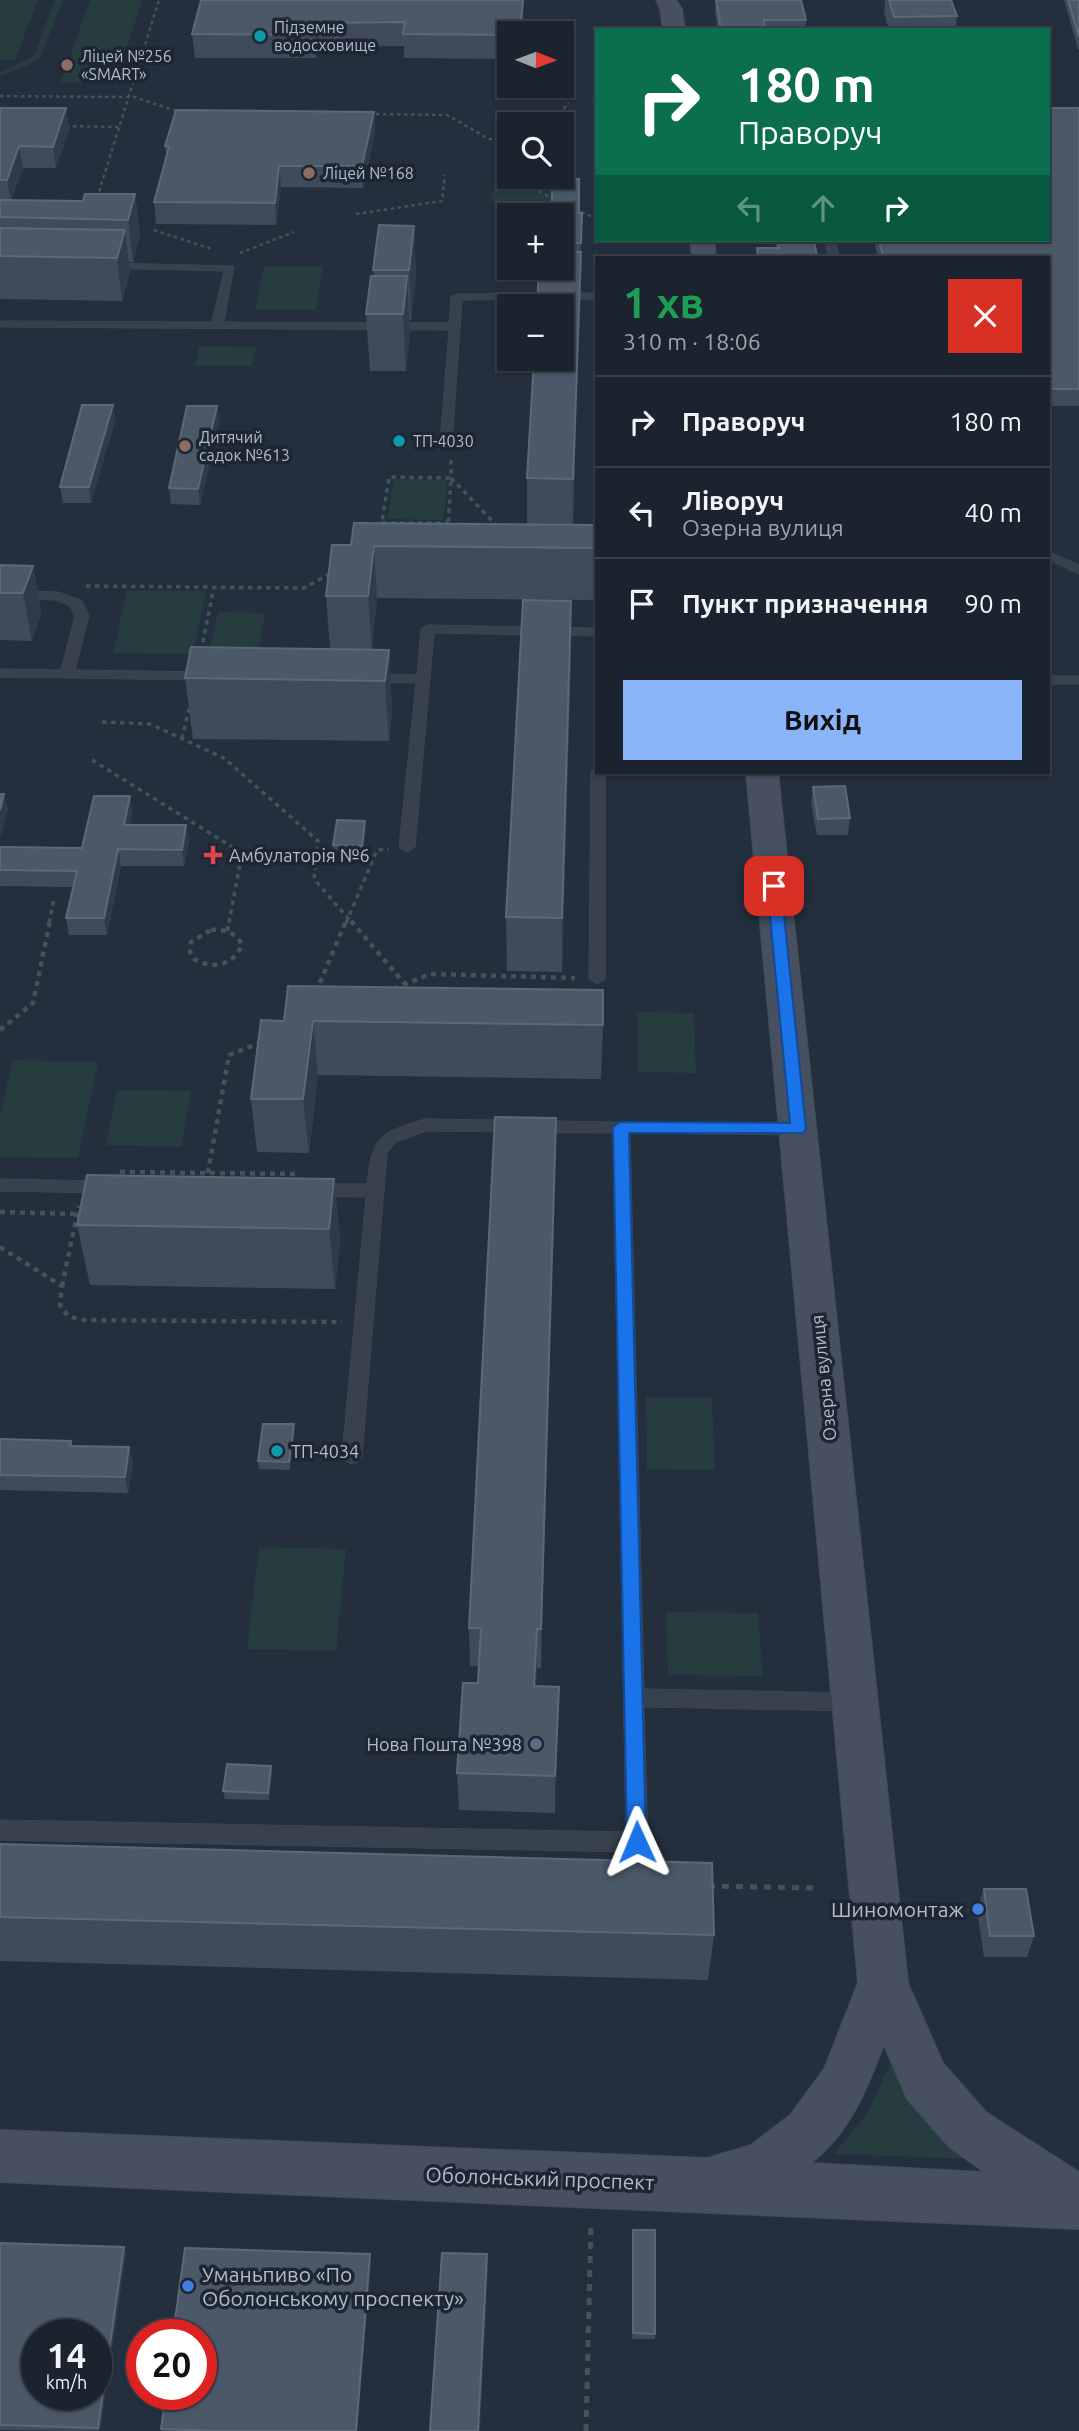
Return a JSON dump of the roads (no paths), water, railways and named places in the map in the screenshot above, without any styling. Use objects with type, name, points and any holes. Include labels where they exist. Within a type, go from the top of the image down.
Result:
[{"type":"street","points":[[666,0],[671,9],[674,28]]},
{"type":"street","name":"Озерна вулиця","points":[[762,774],[883,1983]]},
{"type":"street","points":[[700,2184],[763,2168],[808,2133],[843,2086],[883,1983]]},
{"type":"street","points":[[883,1983],[925,2081],[968,2130],[1079,2202]]},
{"type":"street","name":"Оболонський проспект","points":[[0,2156],[1079,2202]]},
{"type":"lane","points":[[88,266],[230,268],[217,325]]},
{"type":"lane","points":[[446,444],[457,297],[595,296]]},
{"type":"lane","points":[[0,324],[455,327]]},
{"type":"lane","points":[[1050,556],[1079,570]]},
{"type":"lane","points":[[0,594],[58,596],[76,603],[82,616],[67,674]]},
{"type":"lane","points":[[407,847],[428,629],[595,632]]},
{"type":"lane","points":[[0,673],[222,676]]},
{"type":"lane","points":[[356,678],[424,679]]},
{"type":"lane","points":[[1050,681],[1079,680]]},
{"type":"lane","points":[[597,979],[598,774]]},
{"type":"lane","points":[[352,1456],[379,1152],[390,1138],[425,1125],[798,1129]]},
{"type":"lane","points":[[0,1830],[637,1842],[621,1127]]},
{"type":"lane","points":[[298,1182],[376,1191]]},
{"type":"lane","points":[[0,1185],[124,1187]]},
{"type":"lane","points":[[634,1698],[855,1702]]},
{"type":"place","name":"Підземне водосховище","points":[[260,36]]},
{"type":"place","name":"Ліцей №256 «SMART»","points":[[67,65]]},
{"type":"place","name":"Ліцей №168","points":[[309,173]]},
{"type":"place","name":"ТП-4030","points":[[399,441]]},
{"type":"place","name":"Дитячий садок №613","points":[[185,446]]},
{"type":"place","name":"Амбулаторія №6","points":[[213,855]]},
{"type":"place","name":"ТП-4034","points":[[277,1451]]},
{"type":"place","name":"Нова Пошта №398","points":[[536,1744]]},
{"type":"place","name":"Шиномонтаж","points":[[978,1909]]},
{"type":"place","name":"Уманьпиво «По Оболонському проспекту»","points":[[188,2286]]}]
